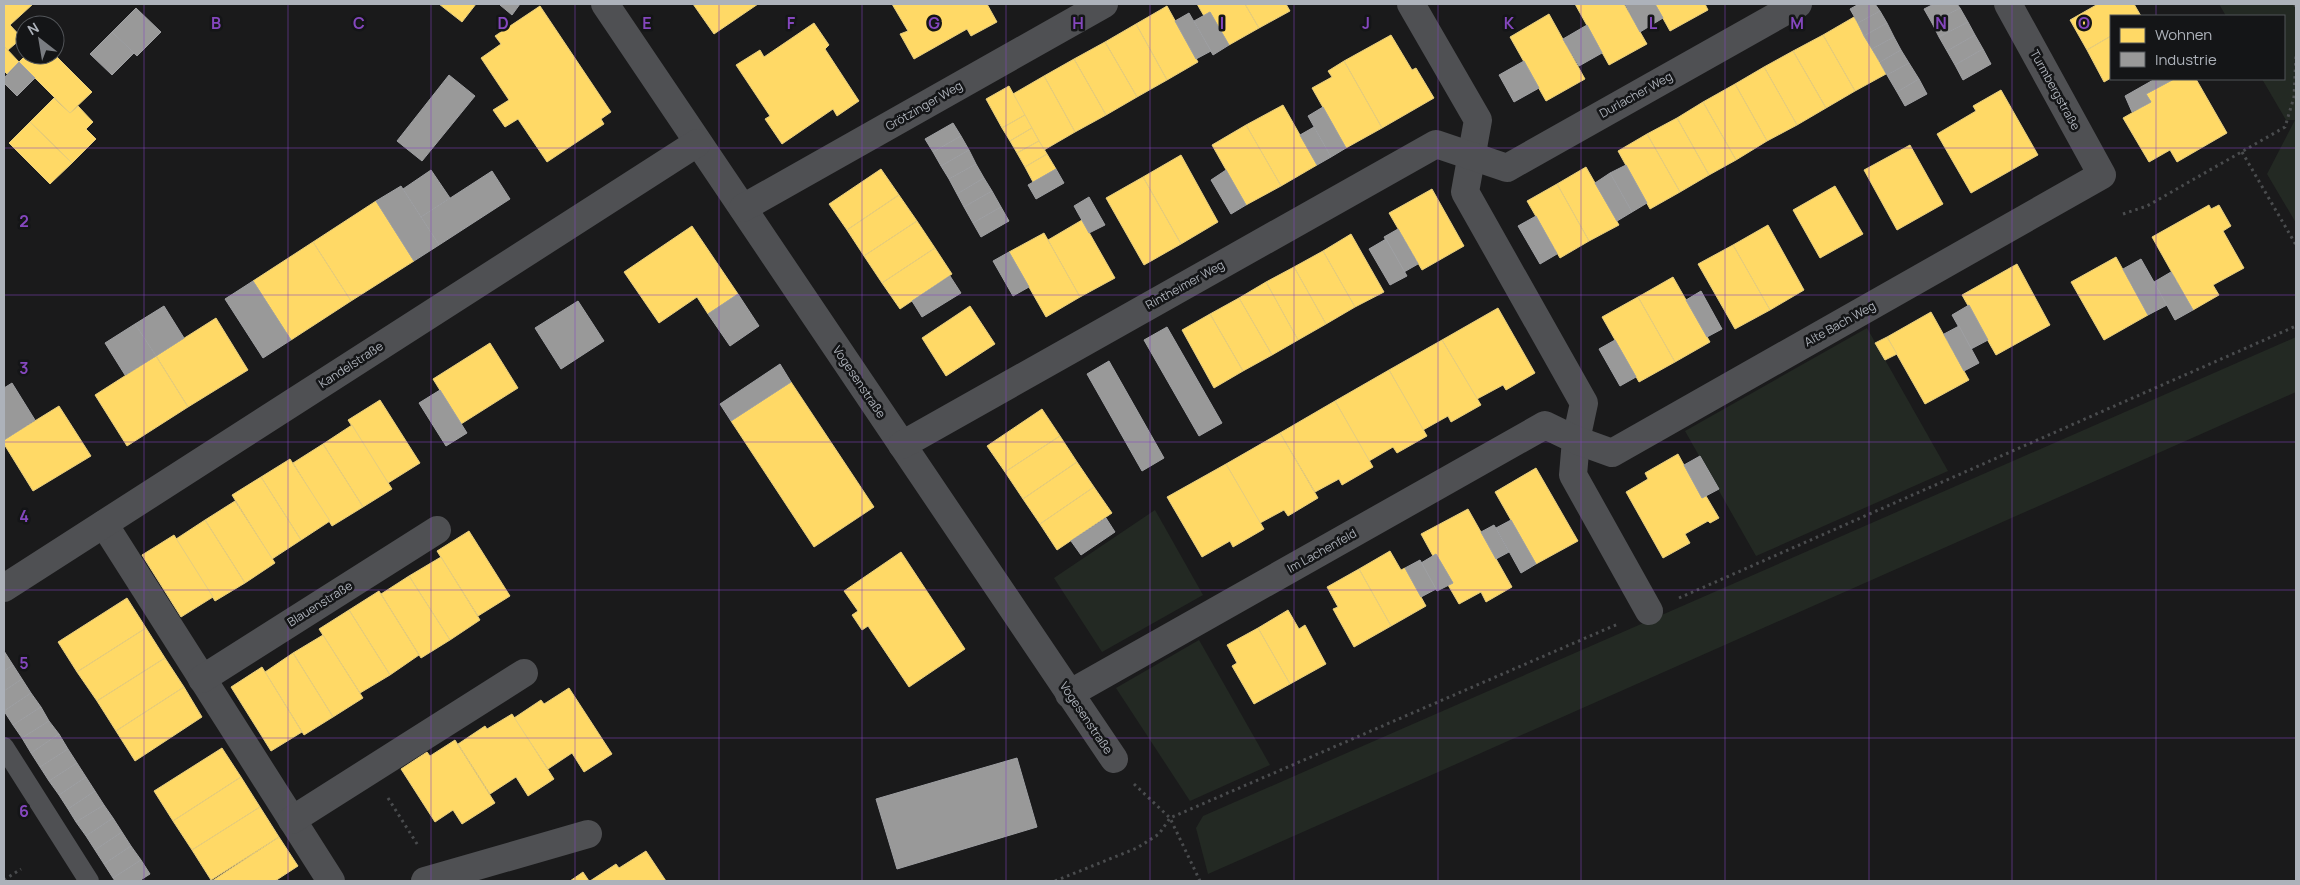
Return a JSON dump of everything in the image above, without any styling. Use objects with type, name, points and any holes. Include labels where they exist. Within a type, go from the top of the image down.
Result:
[{"type":"street","name":"Vogesenstraße","points":[[606,4],[697,143],[743,208],[1114,759]]},
{"type":"street","name":"Grötzinger Weg","points":[[743,208],[1104,4]]},
{"type":"street","points":[[1412,4],[1478,120],[1465,192],[1584,403],[1576,440],[1573,475],[1648,611]]},
{"type":"street","name":"Durlacher Weg","points":[[1472,156],[1507,168],[1798,4]]},
{"type":"street","name":"Turmbergstraße","points":[[2008,4],[2102,176]]},
{"type":"street","name":"Kandelstraße","points":[[5,584],[104,524],[697,143]]},
{"type":"street","name":"Rintheimer Weg","points":[[902,445],[1436,144],[1472,156]]},
{"type":"street","name":"Alte Bach Weg","points":[[1576,440],[1612,453],[2102,176]]},
{"type":"street","name":"Im Lachenfeld","points":[[1069,694],[1545,425],[1576,440]]},
{"type":"street","points":[[104,524],[331,881]]},
{"type":"street","name":"Blauenstraße","points":[[202,679],[437,530]]},
{"type":"street","points":[[292,820],[524,673]]},
{"type":"street","points":[[432,879],[588,834]]},
{"type":"lane","points":[[4,747],[89,881]]},
{"type":"path","points":[[2295,4],[2296,10]]},
{"type":"path","points":[[2124,214],[2147,206],[2285,127],[2294,97],[2296,54]]},
{"type":"path","points":[[2242,152],[2296,245]]},
{"type":"path","points":[[1055,881],[1136,848],[1159,834],[1170,818],[1648,611],[2296,326]]},
{"type":"path","points":[[371,770],[432,879]]},
{"type":"path","points":[[1140,791],[1170,818],[1200,881]]},
{"type":"path","points":[[4,880],[22,869]]},
{"type":"shaded area","points":[[2219,4],[2296,4],[2296,223],[2267,174],[2295,120],[2286,120],[2263,80],[2285,80],[2285,15],[2225,15]]},
{"type":"shaded area","points":[[1867,328],[1948,471],[1756,556],[1685,431]]},
{"type":"shaded area","points":[[2296,337],[2296,392],[1208,874],[1196,828],[1203,816]]},
{"type":"shaded area","points":[[1155,510],[1203,595],[1102,652],[1054,578]]},
{"type":"shaded area","points":[[1199,640],[1270,765],[1190,801],[1116,688]]},
{"type":"building: Wohnen","points":[[4,4],[33,4],[21,15],[15,15],[15,20],[10,25],[15,30],[15,44],[8,50],[4,46]]},
{"type":"building: Wohnen","points":[[439,4],[476,4],[462,22]]},
{"type":"building: Wohnen","points":[[693,4],[758,4],[714,34]]},
{"type":"building: Wohnen","points":[[892,4],[987,4],[997,22],[971,36],[967,29],[914,59],[900,34],[908,31]]},
{"type":"building: Wohnen","points":[[1197,4],[1245,4],[1259,28],[1229,45],[1210,12],[1204,16]]},
{"type":"building: Wohnen","points":[[1245,4],[1286,4],[1290,11],[1259,28]]},
{"type":"building: Wohnen","points":[[1575,4],[1624,4],[1647,44],[1609,65]]},
{"type":"building: Wohnen","points":[[1655,4],[1705,4],[1708,10],[1670,31]]},
{"type":"building: Wohnen","points":[[2098,4],[2134,4],[2140,15],[2110,15],[2110,37],[2087,50],[2070,20]]},
{"type":"building: Wohnen","points":[[540,6],[611,112],[601,119],[604,124],[547,162],[518,119],[505,127],[493,110],[509,100],[481,58],[501,44],[495,36]]},
{"type":"building: Wohnen","points":[[1167,6],[1198,62],[1167,80],[1136,24]]},
{"type":"building: Wohnen","points":[[1549,14],[1585,79],[1546,101],[1510,37]]},
{"type":"building: Wohnen","points":[[1854,17],[1886,74],[1855,91],[1823,35]]},
{"type":"building: Wohnen","points":[[814,23],[829,45],[825,49],[859,101],[837,116],[833,109],[782,144],[765,119],[770,116],[736,65],[760,50],[764,57]]},
{"type":"building: Wohnen","points":[[1136,24],[1167,80],[1137,97],[1105,42]]},
{"type":"building: Wohnen","points":[[1391,35],[1412,70],[1416,68],[1434,98],[1382,128],[1344,61]]},
{"type":"building: Wohnen","points":[[1823,35],[1855,91],[1826,108],[1793,51]]},
{"type":"building: Wohnen","points":[[2110,37],[2110,79],[2104,82],[2087,50]]},
{"type":"building: Wohnen","points":[[1105,42],[1137,97],[1106,115],[1074,59]]},
{"type":"building: Wohnen","points":[[4,46],[15,58],[16,65],[7,74],[4,71]]},
{"type":"building: Wohnen","points":[[1793,51],[1826,108],[1797,125],[1764,67]]},
{"type":"building: Wohnen","points":[[1074,59],[1106,115],[1075,132],[1044,76]]},
{"type":"building: Wohnen","points":[[1344,61],[1382,128],[1346,148],[1312,88],[1332,77],[1328,71]]},
{"type":"building: Wohnen","points":[[22,65],[65,65],[92,92],[70,113]]},
{"type":"building: Wohnen","points":[[1764,67],[1797,125],[1767,141],[1735,84]]},
{"type":"building: Wohnen","points":[[1044,76],[1075,132],[1044,150],[1013,94]]},
{"type":"building: Wohnen","points":[[2172,80],[2197,80],[2227,133],[2177,162],[2170,150],[2149,162],[2123,118],[2151,102],[2146,94]]},
{"type":"building: Wohnen","points":[[1735,84],[1767,141],[1736,160],[1703,102]]},
{"type":"building: Wohnen","points":[[1009,86],[1025,115],[1002,128],[986,99]]},
{"type":"building: Wohnen","points":[[2001,90],[2038,155],[1971,193],[1937,134],[1976,111],[1973,106]]},
{"type":"building: Wohnen","points":[[54,98],[70,113],[78,106],[93,122],[86,129],[96,139],[72,163],[30,122]]},
{"type":"building: Wohnen","points":[[1703,102],[1736,160],[1709,175],[1677,118]]},
{"type":"building: Wohnen","points":[[1283,105],[1317,165],[1281,186],[1246,125]]},
{"type":"building: Wohnen","points":[[1025,115],[1032,128],[1010,141],[1002,128]]},
{"type":"building: Wohnen","points":[[1677,118],[1709,175],[1680,192],[1647,134]]},
{"type":"building: Wohnen","points":[[30,122],[72,163],[50,184],[9,143]]},
{"type":"building: Wohnen","points":[[1246,125],[1281,186],[1246,205],[1212,145]]},
{"type":"building: Wohnen","points":[[1032,128],[1039,141],[1017,153],[1010,141]]},
{"type":"building: Wohnen","points":[[1647,134],[1680,192],[1650,209],[1618,151]]},
{"type":"building: Wohnen","points":[[1039,141],[1047,154],[1025,167],[1017,153]]},
{"type":"building: Wohnen","points":[[1910,145],[1943,204],[1897,230],[1864,170]]},
{"type":"building: Wohnen","points":[[1047,154],[1056,169],[1033,182],[1025,167]]},
{"type":"building: Wohnen","points":[[1181,155],[1218,222],[1181,244],[1143,177]]},
{"type":"building: Wohnen","points":[[1586,167],[1619,225],[1589,241],[1557,184]]},
{"type":"building: Wohnen","points":[[881,169],[899,195],[847,230],[829,204]]},
{"type":"building: Wohnen","points":[[1143,177],[1181,244],[1144,265],[1106,198]]},
{"type":"building: Wohnen","points":[[1557,184],[1589,241],[1560,258],[1527,201]]},
{"type":"building: Wohnen","points":[[1835,186],[1863,234],[1820,258],[1793,210]]},
{"type":"building: Wohnen","points":[[1432,189],[1464,246],[1422,270],[1389,213]]},
{"type":"building: Wohnen","points":[[899,195],[917,221],[864,256],[847,230]]},
{"type":"building: Wohnen","points":[[376,201],[414,261],[351,301],[313,242]]},
{"type":"building: Wohnen","points":[[2209,205],[2211,209],[2219,205],[2231,226],[2223,231],[2244,268],[2213,285],[2219,295],[2193,310],[2152,237]]},
{"type":"building: Wohnen","points":[[1082,220],[1115,278],[1080,297],[1048,240]]},
{"type":"building: Wohnen","points":[[917,221],[935,248],[882,283],[864,256]]},
{"type":"building: Wohnen","points":[[1768,225],[1804,290],[1770,310],[1733,245]]},
{"type":"building: Wohnen","points":[[692,226],[738,294],[708,314],[697,297],[659,323],[624,272]]},
{"type":"building: Wohnen","points":[[1044,233],[1080,297],[1046,317],[1009,252]]},
{"type":"building: Wohnen","points":[[1351,234],[1384,292],[1355,307],[1323,251]]},
{"type":"building: Wohnen","points":[[313,242],[351,301],[291,340],[253,281]]},
{"type":"building: Wohnen","points":[[1733,245],[1770,310],[1735,329],[1698,264]]},
{"type":"building: Wohnen","points":[[935,248],[952,274],[900,309],[882,283]]},
{"type":"building: Wohnen","points":[[1323,251],[1355,307],[1326,324],[1294,267]]},
{"type":"building: Wohnen","points":[[2116,257],[2148,315],[2104,340],[2071,282]]},
{"type":"building: Wohnen","points":[[2017,264],[2050,325],[1996,355],[1962,295]]},
{"type":"building: Wohnen","points":[[1294,267],[1326,324],[1298,340],[1266,282]]},
{"type":"building: Wohnen","points":[[1673,277],[1710,342],[1675,362],[1638,297]]},
{"type":"building: Wohnen","points":[[1266,282],[1298,340],[1272,355],[1239,298]]},
{"type":"building: Wohnen","points":[[1638,297],[1675,362],[1639,382],[1602,317]]},
{"type":"building: Wohnen","points":[[1239,298],[1272,355],[1243,371],[1210,314]]},
{"type":"building: Wohnen","points":[[970,306],[995,344],[946,376],[922,338]]},
{"type":"building: Wohnen","points":[[1498,308],[1535,373],[1506,390],[1503,385],[1477,399],[1442,340]]},
{"type":"building: Wohnen","points":[[1931,312],[1969,380],[1925,404],[1887,337]]},
{"type":"building: Wohnen","points":[[1210,314],[1243,371],[1214,388],[1182,330]]},
{"type":"building: Wohnen","points":[[216,318],[248,370],[188,407],[156,356]]},
{"type":"building: Wohnen","points":[[1887,337],[1897,354],[1885,360],[1875,343]]},
{"type":"building: Wohnen","points":[[1442,340],[1481,405],[1451,422],[1448,416],[1423,430],[1389,370]]},
{"type":"building: Wohnen","points":[[490,343],[518,388],[461,424],[433,379]]},
{"type":"building: Wohnen","points":[[156,356],[188,407],[127,446],[95,395]]},
{"type":"building: Wohnen","points":[[1389,370],[1427,436],[1397,453],[1393,447],[1369,461],[1335,401]]},
{"type":"building: Wohnen","points":[[791,382],[874,507],[814,547],[731,421]]},
{"type":"building: Wohnen","points":[[380,400],[420,463],[388,483],[348,420]]},
{"type":"building: Wohnen","points":[[1335,401],[1373,467],[1342,485],[1339,479],[1315,492],[1280,433]]},
{"type":"building: Wohnen","points":[[59,406],[91,456],[33,491],[4,444],[4,440]]},
{"type":"building: Wohnen","points":[[1042,409],[1060,436],[1005,472],[987,446]]},
{"type":"building: Wohnen","points":[[352,425],[392,489],[363,507],[323,444]]},
{"type":"building: Wohnen","points":[[1280,433],[1318,498],[1288,516],[1284,510],[1260,523],[1226,464]]},
{"type":"building: Wohnen","points":[[1060,436],[1077,462],[1023,499],[1005,472]]},
{"type":"building: Wohnen","points":[[323,444],[363,507],[332,526],[293,463]]},
{"type":"building: Wohnen","points":[[1678,454],[1702,498],[1706,496],[1719,518],[1710,523],[1708,521],[1685,534],[1690,543],[1663,558],[1626,492],[1648,479],[1645,473]]},
{"type":"building: Wohnen","points":[[290,459],[330,521],[301,540],[261,477]]},
{"type":"building: Wohnen","points":[[1077,462],[1094,487],[1040,524],[1023,499]]},
{"type":"building: Wohnen","points":[[1226,464],[1264,529],[1233,547],[1230,541],[1202,557],[1167,497]]},
{"type":"building: Wohnen","points":[[1536,468],[1578,541],[1536,564],[1495,492]]},
{"type":"building: Wohnen","points":[[261,477],[301,540],[272,559],[232,495]]},
{"type":"building: Wohnen","points":[[1094,487],[1112,513],[1057,550],[1040,524]]},
{"type":"building: Wohnen","points":[[235,501],[275,563],[245,583],[205,520]]},
{"type":"building: Wohnen","points":[[1468,509],[1512,587],[1486,602],[1481,592],[1459,604],[1448,585],[1453,583],[1436,554],[1433,556],[1421,534]]},
{"type":"building: Wohnen","points":[[205,520],[245,583],[215,601],[176,539]]},
{"type":"building: Wohnen","points":[[469,531],[510,596],[478,616],[437,551]]},
{"type":"building: Wohnen","points":[[174,535],[213,597],[181,617],[142,555]]},
{"type":"building: Wohnen","points":[[1390,551],[1401,570],[1405,568],[1426,606],[1391,626],[1359,569]]},
{"type":"building: Wohnen","points":[[901,552],[965,649],[909,687],[868,626],[862,630],[852,615],[858,611],[844,591]]},
{"type":"building: Wohnen","points":[[441,557],[480,620],[450,640],[409,576]]},
{"type":"building: Wohnen","points":[[1359,569],[1391,626],[1354,647],[1333,609],[1338,607],[1327,587]]},
{"type":"building: Wohnen","points":[[409,576],[450,640],[421,658],[381,594]]},
{"type":"building: Wohnen","points":[[379,591],[419,655],[390,675],[349,610]]},
{"type":"building: Wohnen","points":[[127,598],[146,628],[77,672],[58,642]]},
{"type":"building: Wohnen","points":[[349,610],[390,675],[360,693],[319,629]]},
{"type":"building: Wohnen","points":[[1288,610],[1299,629],[1305,625],[1326,664],[1290,684],[1258,628]]},
{"type":"building: Wohnen","points":[[146,628],[165,658],[97,701],[77,672]]},
{"type":"building: Wohnen","points":[[1258,628],[1290,684],[1254,704],[1232,666],[1237,663],[1227,645]]},
{"type":"building: Wohnen","points":[[323,635],[363,698],[333,717],[293,653]]},
{"type":"building: Wohnen","points":[[293,653],[333,717],[304,735],[265,672]]},
{"type":"building: Wohnen","points":[[165,658],[184,687],[116,731],[97,701]]},
{"type":"building: Wohnen","points":[[262,667],[302,732],[271,751],[231,687]]},
{"type":"building: Wohnen","points":[[184,687],[202,717],[135,761],[116,731]]},
{"type":"building: Wohnen","points":[[569,688],[612,754],[584,772],[572,753],[548,769],[514,718],[541,700],[544,704]]},
{"type":"building: Wohnen","points":[[512,714],[554,779],[528,796],[516,777],[490,794],[458,744],[485,726],[487,729]]},
{"type":"building: Wohnen","points":[[455,740],[495,803],[462,824],[453,810],[435,822],[401,769],[427,752],[430,756]]},
{"type":"building: Wohnen","points":[[222,748],[241,777],[173,821],[154,791]]},
{"type":"building: Wohnen","points":[[241,777],[260,807],[192,850],[173,821]]},
{"type":"building: Wohnen","points":[[260,807],[279,837],[211,880],[192,850]]},
{"type":"building: Wohnen","points":[[279,837],[298,866],[275,881],[212,881]]},
{"type":"building: Wohnen","points":[[646,851],[666,881],[590,881],[616,864],[619,868]]},
{"type":"building: Wohnen","points":[[583,872],[589,881],[570,881]]},
{"type":"building: Industrie","points":[[501,4],[520,4],[512,15]]},
{"type":"building: Industrie","points":[[1625,4],[1655,4],[1663,18],[1640,32]]},
{"type":"building: Industrie","points":[[1859,4],[1875,4],[1880,11],[1858,23],[1850,9]]},
{"type":"building: Industrie","points":[[1934,4],[1957,4],[1960,8],[1932,23],[1924,9]]},
{"type":"building: Industrie","points":[[136,8],[161,32],[137,56],[112,32]]},
{"type":"building: Industrie","points":[[1960,8],[1968,22],[1939,37],[1932,23]]},
{"type":"building: Industrie","points":[[1880,11],[1887,23],[1864,36],[1858,23]]},
{"type":"building: Industrie","points":[[1210,12],[1229,45],[1213,55],[1194,21]]},
{"type":"building: Industrie","points":[[1189,13],[1211,51],[1196,59],[1175,21]]},
{"type":"building: Industrie","points":[[1968,22],[1975,35],[1947,51],[1939,37]]},
{"type":"building: Industrie","points":[[1887,23],[1894,37],[1872,49],[1864,36]]},
{"type":"building: Industrie","points":[[1587,25],[1602,53],[1579,66],[1563,39]]},
{"type":"building: Industrie","points":[[112,32],[134,53],[112,75],[90,54]]},
{"type":"building: Industrie","points":[[1975,35],[1983,49],[1955,65],[1947,51]]},
{"type":"building: Industrie","points":[[1894,37],[1901,50],[1880,62],[1872,49]]},
{"type":"building: Industrie","points":[[1983,49],[1991,64],[1963,80],[1955,65]]},
{"type":"building: Industrie","points":[[1901,50],[1909,63],[1887,75],[1880,62]]},
{"type":"building: Industrie","points":[[1524,61],[1539,88],[1514,102],[1499,75]]},
{"type":"building: Industrie","points":[[1909,63],[1919,79],[1897,92],[1887,75]]},
{"type":"building: Industrie","points":[[16,65],[22,65],[35,78],[17,96],[4,83],[4,78]]},
{"type":"building: Industrie","points":[[449,75],[475,96],[422,161],[397,141]]},
{"type":"building: Industrie","points":[[1919,79],[1927,94],[1905,106],[1897,92]]},
{"type":"building: Industrie","points":[[2153,80],[2172,80],[2146,94],[2151,102],[2132,112],[2125,96]]},
{"type":"building: Industrie","points":[[1323,107],[1346,148],[1331,157],[1308,116]]},
{"type":"building: Industrie","points":[[953,123],[961,136],[933,152],[925,139]]},
{"type":"building: Industrie","points":[[1314,127],[1331,157],[1317,165],[1300,135]]},
{"type":"building: Industrie","points":[[961,136],[969,150],[941,166],[933,152]]},
{"type":"building: Industrie","points":[[969,150],[976,164],[949,179],[941,166]]},
{"type":"building: Industrie","points":[[976,164],[984,178],[957,194],[949,179]]},
{"type":"building: Industrie","points":[[1626,165],[1647,203],[1632,212],[1610,173]]},
{"type":"building: Industrie","points":[[1056,169],[1064,183],[1036,199],[1028,185]]},
{"type":"building: Industrie","points":[[431,170],[450,198],[421,217],[403,189]]},
{"type":"building: Industrie","points":[[1226,170],[1246,205],[1231,214],[1211,180]]},
{"type":"building: Industrie","points":[[492,171],[510,199],[439,245],[421,217]]},
{"type":"building: Industrie","points":[[1610,173],[1632,212],[1617,221],[1595,183]]},
{"type":"building: Industrie","points":[[984,178],[992,191],[964,207],[957,194]]},
{"type":"building: Industrie","points":[[401,186],[439,245],[414,261],[376,201]]},
{"type":"building: Industrie","points":[[992,191],[1001,207],[973,223],[964,207]]},
{"type":"building: Industrie","points":[[1089,197],[1105,225],[1089,233],[1074,206]]},
{"type":"building: Industrie","points":[[1001,207],[1009,221],[981,237],[973,223]]},
{"type":"building: Industrie","points":[[1536,216],[1557,254],[1540,264],[1518,226]]},
{"type":"building: Industrie","points":[[1398,229],[1418,264],[1404,272],[1384,237]]},
{"type":"building: Industrie","points":[[1386,239],[1407,276],[1390,285],[1369,249]]},
{"type":"building: Industrie","points":[[1009,252],[1029,287],[1013,296],[993,261]]},
{"type":"building: Industrie","points":[[2141,259],[2167,305],[2148,315],[2123,269]]},
{"type":"building: Industrie","points":[[2171,272],[2193,310],[2175,320],[2154,282]]},
{"type":"building: Industrie","points":[[950,276],[961,293],[922,317],[912,301]]},
{"type":"building: Industrie","points":[[253,281],[291,340],[263,358],[225,299]]},
{"type":"building: Industrie","points":[[1701,291],[1722,329],[1707,337],[1686,300]]},
{"type":"building: Industrie","points":[[738,294],[759,326],[730,346],[708,314]]},
{"type":"building: Industrie","points":[[578,301],[604,341],[561,369],[535,328]]},
{"type":"building: Industrie","points":[[1969,305],[1988,340],[1971,349],[1952,315]]},
{"type":"building: Industrie","points":[[164,306],[184,338],[156,356],[135,324]]},
{"type":"building: Industrie","points":[[135,324],[156,356],[125,375],[105,343]]},
{"type":"building: Industrie","points":[[1959,326],[1979,363],[1964,371],[1944,334]]},
{"type":"building: Industrie","points":[[1167,327],[1222,423],[1199,436],[1144,340]]},
{"type":"building: Industrie","points":[[1615,340],[1636,377],[1620,386],[1599,349]]},
{"type":"building: Industrie","points":[[1109,361],[1164,458],[1142,471],[1087,374]]},
{"type":"building: Industrie","points":[[780,364],[791,382],[731,421],[720,404]]},
{"type":"building: Industrie","points":[[12,383],[35,420],[4,440],[4,388]]},
{"type":"building: Industrie","points":[[440,390],[467,433],[446,446],[419,403]]},
{"type":"building: Industrie","points":[[1700,456],[1719,489],[1702,498],[1684,465]]},
{"type":"building: Industrie","points":[[1106,518],[1115,532],[1081,555],[1071,541]]},
{"type":"building: Industrie","points":[[1511,520],[1536,564],[1521,573],[1496,528]]},
{"type":"building: Industrie","points":[[1494,525],[1509,552],[1496,559],[1481,532]]},
{"type":"building: Industrie","points":[[1436,554],[1453,583],[1437,591],[1421,563]]},
{"type":"building: Industrie","points":[[1420,560],[1436,589],[1421,597],[1405,568]]},
{"type":"building: Industrie","points":[[4,651],[13,665],[4,671]]},
{"type":"building: Industrie","points":[[13,665],[22,679],[4,691],[4,671]]},
{"type":"building: Industrie","points":[[22,679],[31,693],[4,711],[4,691]]},
{"type":"building: Industrie","points":[[31,693],[41,707],[13,725],[4,711]]},
{"type":"building: Industrie","points":[[41,707],[49,721],[22,738],[13,725]]},
{"type":"building: Industrie","points":[[49,721],[59,734],[31,753],[22,738]]},
{"type":"building: Industrie","points":[[59,734],[68,749],[40,767],[31,753]]},
{"type":"building: Industrie","points":[[68,749],[77,763],[49,781],[40,767]]},
{"type":"building: Industrie","points":[[1017,758],[1037,827],[897,869],[876,799]]},
{"type":"building: Industrie","points":[[77,763],[86,777],[59,795],[49,781]]},
{"type":"building: Industrie","points":[[86,777],[95,791],[68,809],[59,795]]},
{"type":"building: Industrie","points":[[95,791],[104,805],[76,822],[68,809]]},
{"type":"building: Industrie","points":[[104,805],[113,818],[86,836],[76,822]]},
{"type":"building: Industrie","points":[[113,818],[122,832],[95,850],[86,836]]},
{"type":"building: Industrie","points":[[122,832],[131,846],[104,864],[95,850]]},
{"type":"building: Industrie","points":[[131,846],[141,860],[113,878],[104,864]]},
{"type":"building: Industrie","points":[[141,860],[150,874],[139,881],[115,881],[113,878]]}]
